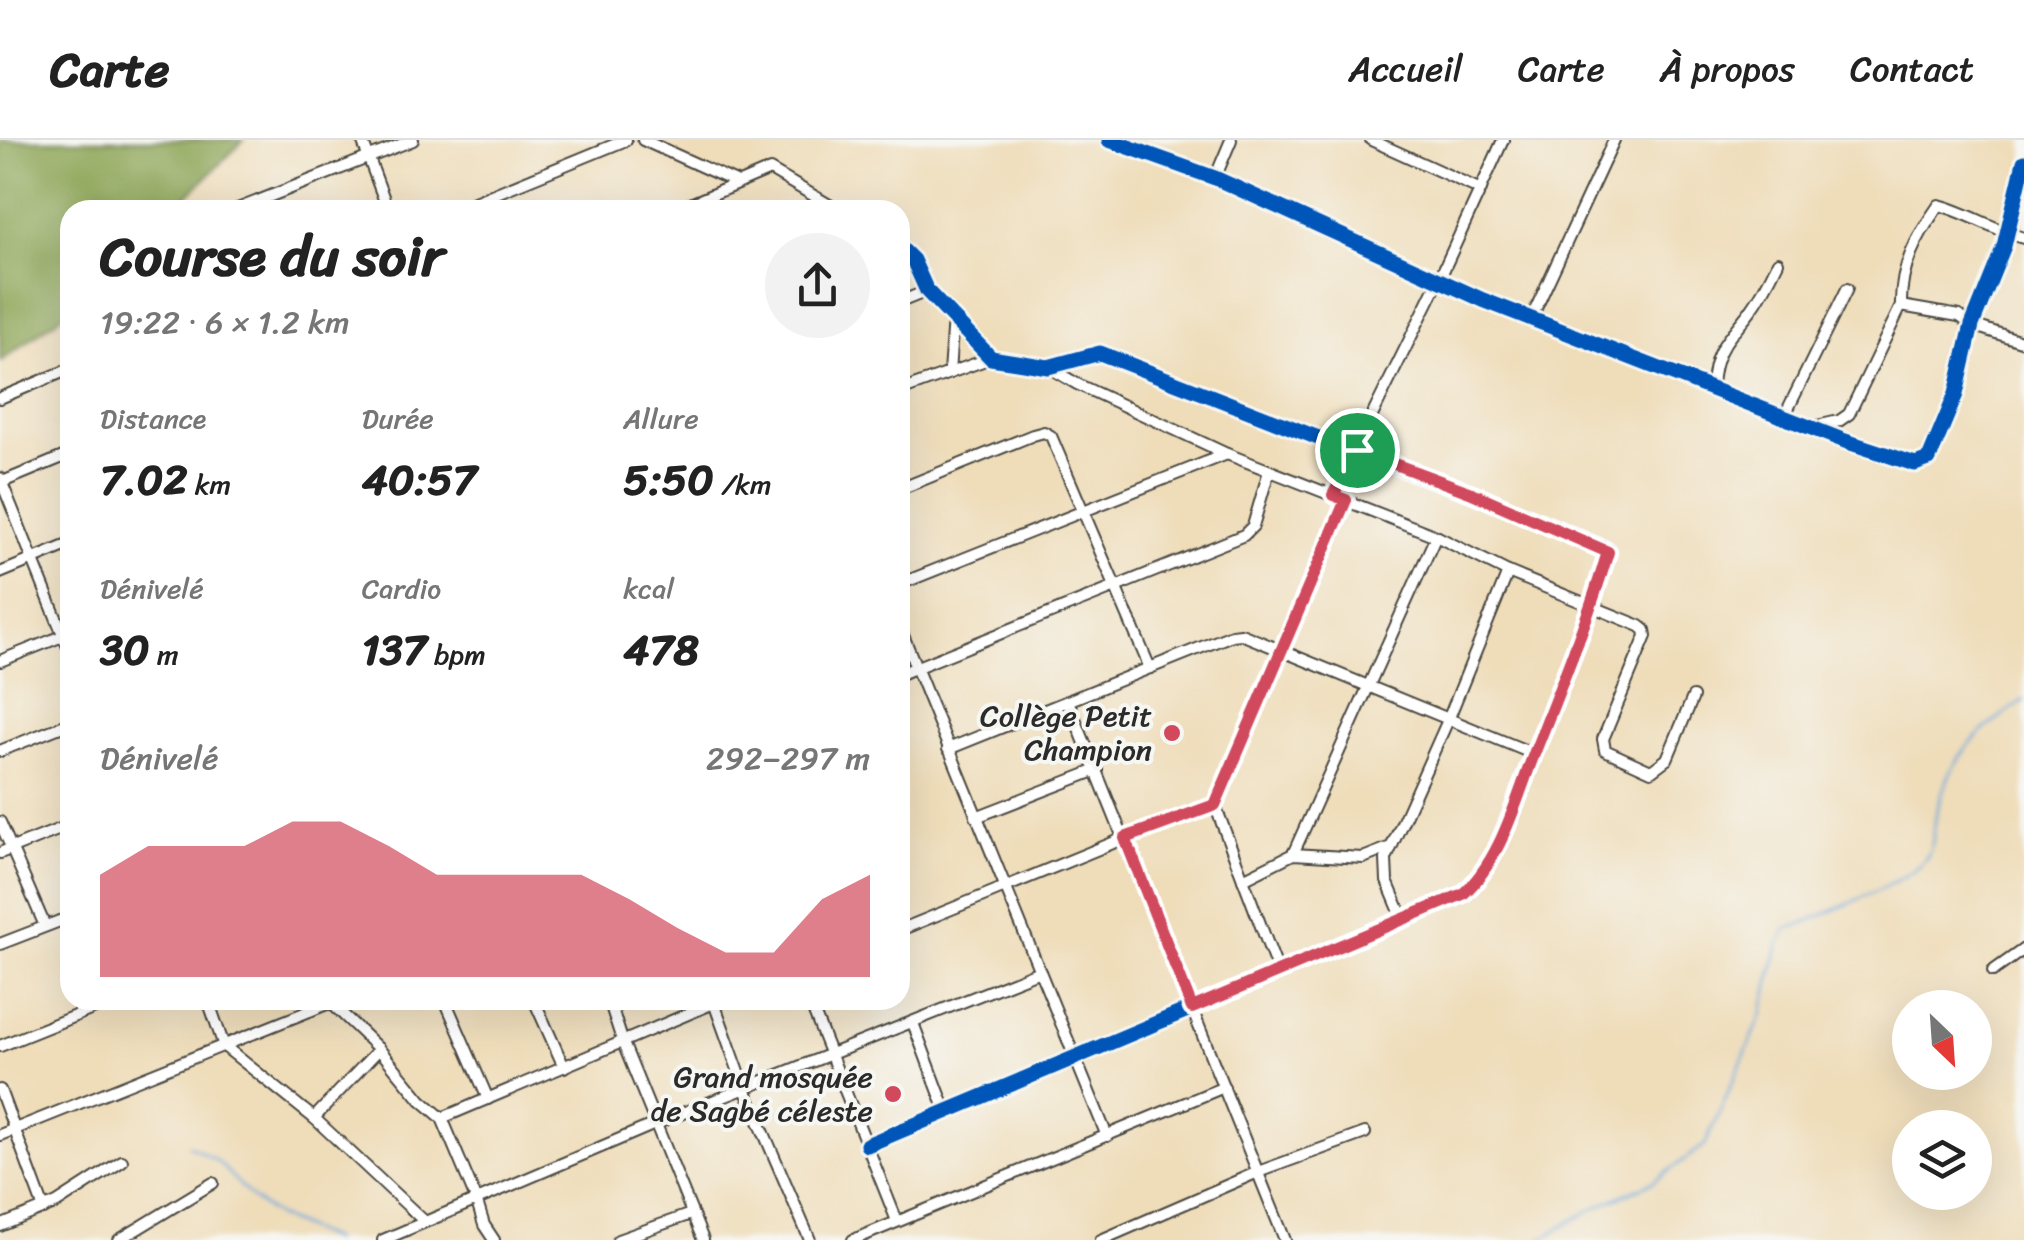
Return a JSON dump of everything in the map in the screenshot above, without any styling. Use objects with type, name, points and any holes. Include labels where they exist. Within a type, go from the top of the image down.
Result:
[{"type":"street","points":[[362,140],[384,200]]},
{"type":"street","points":[[261,200],[413,140]]},
{"type":"street","points":[[479,200],[626,140]]},
{"type":"street","points":[[644,140],[738,183]]},
{"type":"street","points":[[1109,140],[1215,178],[1531,319],[1898,460],[1923,463],[1935,448],[1956,394],[1972,325],[2008,234],[2024,162]]},
{"type":"street","points":[[1215,178],[1231,140]]},
{"type":"street","points":[[1371,140],[1481,190]]},
{"type":"street","points":[[1333,495],[1440,280],[1503,140]]},
{"type":"street","points":[[1531,319],[1614,140]]},
{"type":"street","points":[[699,200],[770,170],[821,200]]},
{"type":"street","points":[[1812,427],[1839,421],[1850,413],[1901,306],[1902,274],[1915,241],[1938,205],[1965,212],[2024,238]]},
{"type":"street","points":[[910,257],[927,291],[991,358]]},
{"type":"street","points":[[1712,387],[1713,365],[1720,346],[1759,298],[1778,262]]},
{"type":"street","points":[[1784,417],[1847,289]]},
{"type":"street","points":[[910,298],[927,291]]},
{"type":"street","points":[[1901,306],[1959,316],[1972,325],[2024,342]]},
{"type":"street","points":[[949,373],[953,318]]},
{"type":"street","points":[[867,1145],[1463,894],[1494,850],[1592,607],[1608,552],[1472,493],[1100,354],[1048,366],[991,358],[910,387]]},
{"type":"street","points":[[1048,366],[1077,384],[1227,454],[1436,536],[1508,572],[1646,630],[1604,739],[1605,750],[1651,771],[1660,767],[1693,697]]},
{"type":"street","points":[[0,398],[60,367]]},
{"type":"street","points":[[910,485],[1044,432],[1052,436],[1150,668]]},
{"type":"street","points":[[910,580],[1227,454]]},
{"type":"street","points":[[60,458],[1,482],[60,619]]},
{"type":"street","points":[[910,669],[1244,535],[1253,526],[1269,471]]},
{"type":"street","points":[[1278,972],[1215,805],[1346,500]]},
{"type":"street","points":[[1293,854],[1436,536]]},
{"type":"street","points":[[0,573],[60,548]]},
{"type":"street","points":[[1403,919],[1387,882],[1386,859],[1508,572]]},
{"type":"street","points":[[948,749],[1241,634],[1534,754]]},
{"type":"street","points":[[0,661],[60,638]]},
{"type":"street","points":[[910,654],[1107,1136]]},
{"type":"street","points":[[1068,700],[1285,1240]]},
{"type":"street","points":[[0,751],[60,727]]},
{"type":"street","points":[[976,817],[1097,770]]},
{"type":"street","points":[[910,926],[1215,805]]},
{"type":"street","points":[[0,822],[5,851],[45,926]]},
{"type":"street","points":[[5,851],[60,828]]},
{"type":"street","points":[[1243,879],[1293,854],[1363,858],[1390,847]]},
{"type":"street","points":[[0,944],[60,921]]},
{"type":"street","points":[[1993,971],[2024,949]]},
{"type":"street","points":[[383,1240],[655,1124],[1040,971]]},
{"type":"street","points":[[0,1046],[90,1010]]},
{"type":"street","points":[[211,1010],[224,1046],[314,1118],[423,1220]]},
{"type":"street","points":[[0,1135],[310,1010]]},
{"type":"street","points":[[341,1010],[420,1100],[442,1118],[484,1225],[494,1240]]},
{"type":"street","points":[[449,1010],[488,1099]]},
{"type":"street","points":[[538,1010],[564,1067]]},
{"type":"street","points":[[612,1010],[702,1240]]},
{"type":"street","points":[[442,1118],[696,1010]]},
{"type":"street","points":[[719,1010],[746,1090],[810,1240]]},
{"type":"street","points":[[813,1010],[897,1222]]},
{"type":"street","points":[[912,1024],[946,1111]]},
{"type":"street","points":[[314,1118],[379,1049]]},
{"type":"street","points":[[853,1240],[1224,1087]]},
{"type":"street","points":[[0,1090],[44,1209]]},
{"type":"street","points":[[1101,1240],[1258,1172],[1365,1133]]},
{"type":"street","points":[[0,1226],[44,1209],[122,1161]]},
{"type":"street","points":[[119,1240],[213,1184]]},
{"type":"street","points":[[618,1240],[691,1214]]},
{"type":"green space","points":[[0,140],[244,140],[183,200],[60,200],[60,317],[0,362]]},
{"type":"waterway","points":[[1540,1240],[1592,1209],[1653,1182],[1705,1145],[1763,1013],[1786,929],[1881,888],[1923,862],[1932,844],[1943,791],[1958,759],[1980,734],[2024,700]]},
{"type":"waterway","points":[[189,1145],[217,1161],[254,1200],[277,1216],[333,1240]]},
{"type":"cycle path","points":[[1109,140],[1215,178],[1483,300],[1845,441],[1915,464],[1929,459],[1956,394],[1972,325],[2004,246],[2024,162]]},
{"type":"cycle path","points":[[867,1145],[1463,894],[1487,865],[1505,830],[1583,629],[1608,551],[1472,493],[1100,353],[1048,367],[991,358],[927,291],[910,257]]},
{"type":"place","name":"Collège Petit Champion","points":[[1172,733]]},
{"type":"place","name":"Grand mosquée de Sagbé céleste","points":[[893,1094]]},
{"type":"route","points":[[1357,450],[1472,493],[1608,552],[1592,607],[1520,790],[1494,850],[1472,886],[1463,894],[1192,1008],[1125,838],[1215,805],[1346,500],[1333,495],[1357,450]]}]
